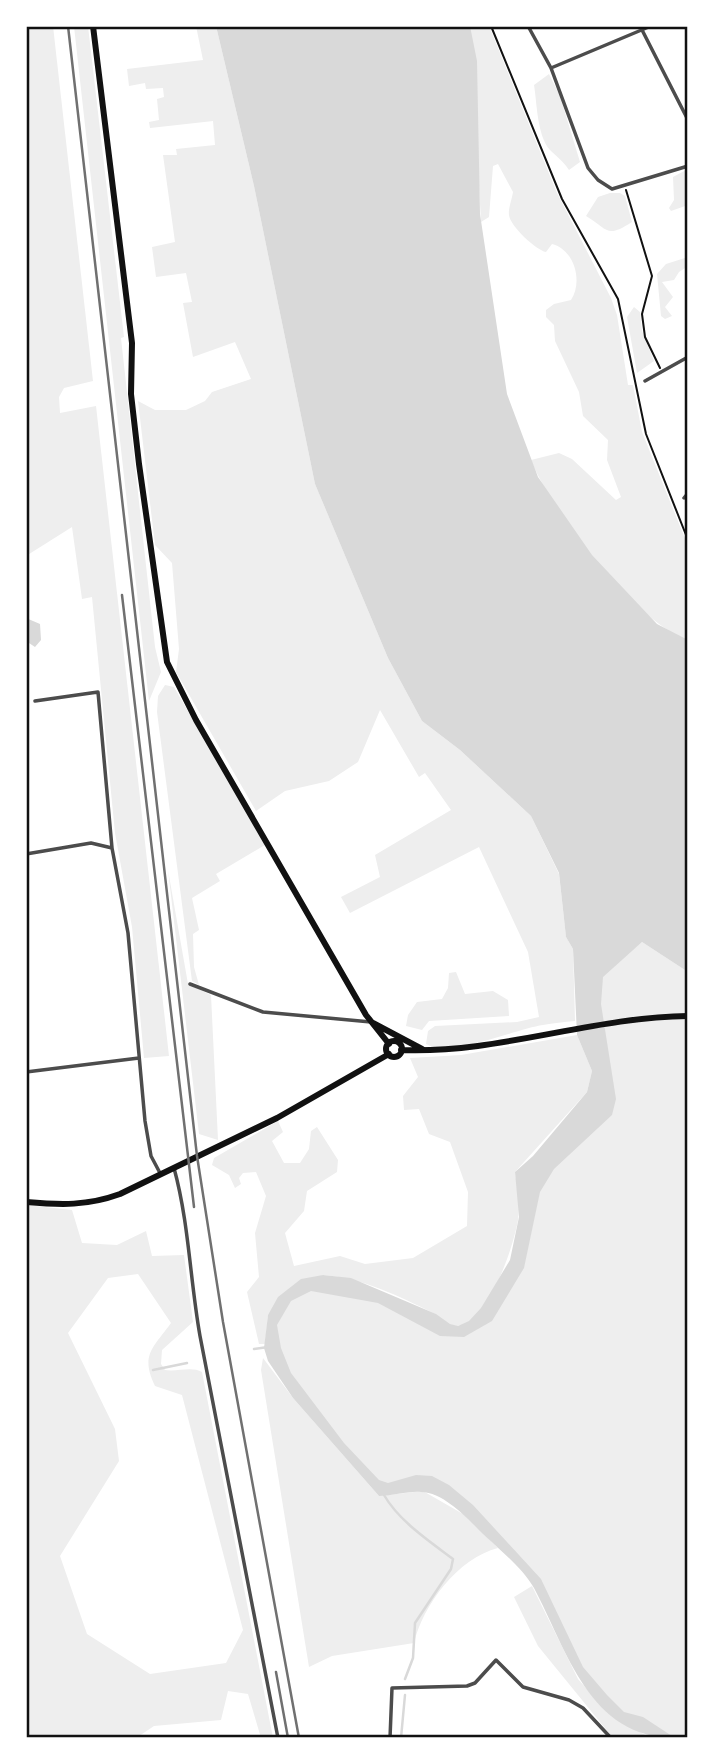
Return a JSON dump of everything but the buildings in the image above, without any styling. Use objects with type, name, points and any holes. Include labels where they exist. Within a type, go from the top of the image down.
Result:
[{"type":"main road","points":[[93,26],[132,343],[131,394],[164,654],[195,720],[371,1022],[388,1044],[389,1054]]},
{"type":"main road","points":[[401,1050],[470,1048],[568,1029],[688,1016]]},
{"type":"main road","points":[[371,1022],[423,1051]]},
{"type":"main road","points":[[388,1044],[397,1042],[401,1050]]},
{"type":"main road","points":[[26,1202],[74,1206],[97,1203],[277,1118],[389,1054],[398,1055],[401,1050]]},
{"type":"street","points":[[528,26],[551,68],[588,168],[597,180],[612,189],[688,166]]},
{"type":"street","points":[[551,68],[651,26]]},
{"type":"street","points":[[641,29],[688,120]]},
{"type":"street","points":[[645,381],[688,357]]},
{"type":"street","points":[[684,498],[688,493]]},
{"type":"street","points":[[34,701],[98,692],[112,848],[128,933],[148,1143],[161,1174]]},
{"type":"street","points":[[26,854],[91,843],[112,848]]},
{"type":"street","points":[[190,984],[263,1012],[371,1022]]},
{"type":"street","points":[[26,1072],[138,1058]]},
{"type":"street","points":[[174,1167],[182,1198],[198,1323],[217,1430],[278,1738]]},
{"type":"street","points":[[390,1738],[392,1688],[467,1686],[475,1683],[496,1660],[523,1687],[569,1699],[583,1708],[611,1738]]},
{"type":"path","points":[[491,26],[562,199],[618,299],[646,434],[688,540]]},
{"type":"path","points":[[625,187],[652,276],[642,314],[645,337],[662,372]]},
{"type":"shaded area","points":[[26,26],[53,26],[93,381],[64,388],[59,397],[60,413],[96,406],[169,1056],[144,1058],[132,927],[115,833],[92,597],[82,599],[72,527],[26,556]]},
{"type":"shaded area","points":[[74,26],[88,26],[124,337],[121,338],[155,647],[161,672],[149,701]]},
{"type":"shaded area","points":[[196,26],[216,26],[254,186],[315,484],[388,658],[422,721],[460,750],[531,816],[559,874],[566,937],[573,949],[575,1021],[531,1028],[451,1048],[426,1044],[428,1031],[435,1026],[517,1022],[539,1017],[528,952],[479,847],[350,913],[341,897],[380,877],[375,855],[451,810],[425,773],[419,777],[380,710],[358,762],[329,781],[285,791],[256,811],[176,672],[179,649],[172,563],[155,545],[138,401],[155,410],[186,410],[205,401],[212,392],[251,379],[235,342],[193,357],[183,303],[192,302],[186,273],[156,277],[152,247],[175,242],[163,155],[177,155],[176,149],[215,145],[213,121],[150,128],[149,122],[159,120],[157,99],[164,97],[163,88],[146,89],[145,83],[129,86],[127,69],[203,60]]},
{"type":"shaded area","points":[[216,26],[470,26],[477,61],[480,214],[507,394],[538,477],[592,555],[657,624],[688,640],[688,972],[642,942],[603,977],[601,1004],[616,1099],[612,1115],[554,1169],[540,1192],[524,1268],[492,1321],[464,1337],[440,1336],[378,1303],[311,1291],[291,1301],[277,1325],[281,1348],[291,1373],[344,1443],[379,1480],[388,1483],[416,1475],[432,1476],[449,1485],[473,1505],[541,1579],[583,1667],[607,1695],[624,1712],[643,1717],[675,1738],[646,1734],[621,1723],[601,1707],[570,1663],[534,1588],[514,1563],[457,1510],[436,1495],[416,1492],[379,1496],[293,1398],[268,1361],[264,1348],[268,1315],[278,1297],[301,1279],[323,1275],[351,1278],[436,1314],[450,1324],[458,1326],[469,1321],[481,1308],[510,1260],[519,1217],[515,1172],[533,1156],[587,1092],[592,1071],[577,1035],[573,949],[566,937],[559,873],[531,816],[460,750],[422,721],[388,658],[315,484],[254,186]]},
{"type":"shaded area","points":[[470,26],[489,26],[557,193],[611,298],[617,315],[628,385],[633,385],[642,432],[688,546],[688,640],[644,612],[598,563],[557,507],[531,460],[559,453],[572,459],[616,500],[621,497],[607,460],[608,440],[583,416],[579,392],[555,341],[554,325],[546,317],[546,310],[554,304],[571,300],[575,293],[576,276],[571,260],[560,247],[552,244],[546,252],[536,247],[510,220],[513,192],[498,164],[493,166],[489,217],[481,222]]},
{"type":"shaded area","points":[[549,74],[560,96],[580,162],[569,170],[550,150],[540,128],[534,85]]},
{"type":"shaded area","points":[[688,169],[688,205],[671,211],[669,208],[674,200],[673,177]]},
{"type":"shaded area","points":[[610,193],[625,196],[632,222],[612,231],[586,216],[598,197]]},
{"type":"shaded area","points":[[688,257],[688,266],[679,272],[674,280],[662,282],[673,297],[665,307],[672,316],[665,319],[661,316],[657,274],[666,264]]},
{"type":"shaded area","points":[[634,307],[640,312],[642,331],[654,361],[637,373],[627,317]]},
{"type":"shaded area","points":[[26,618],[40,624],[41,640],[35,647],[26,641]]},
{"type":"shaded area","points":[[165,685],[174,687],[265,845],[216,874],[220,881],[192,898],[199,930],[193,934],[194,967],[199,985],[192,981],[157,712],[158,696]]},
{"type":"shaded area","points":[[168,870],[188,984],[211,995],[218,1140],[199,1134]]},
{"type":"shaded area","points":[[642,942],[688,972],[688,1738],[667,1738],[618,1713],[578,1670],[535,1583],[453,1498],[429,1488],[381,1491],[277,1365],[274,1322],[299,1288],[344,1284],[442,1332],[468,1329],[506,1288],[529,1198],[599,1103],[587,987]]},
{"type":"shaded area","points":[[456,972],[465,994],[493,991],[508,1000],[509,1016],[429,1021],[422,1030],[406,1026],[408,1015],[417,1002],[442,999],[448,988],[449,973]]},
{"type":"shaded area","points":[[577,1035],[592,1071],[587,1092],[515,1172],[519,1208],[516,1232],[498,1282],[479,1313],[468,1322],[454,1326],[407,1300],[380,1289],[323,1275],[268,1315],[265,1344],[259,1344],[247,1292],[259,1277],[255,1233],[266,1196],[256,1172],[243,1173],[239,1178],[241,1184],[235,1188],[229,1175],[212,1165],[214,1158],[278,1121],[283,1132],[272,1141],[284,1163],[300,1163],[309,1149],[311,1131],[317,1127],[338,1160],[337,1172],[307,1191],[304,1211],[285,1233],[294,1266],[340,1256],[365,1264],[413,1258],[467,1226],[468,1192],[450,1142],[429,1134],[419,1109],[404,1110],[403,1096],[418,1077],[410,1058],[461,1055]]},
{"type":"shaded area","points":[[26,1205],[72,1210],[82,1243],[117,1245],[146,1231],[152,1256],[184,1255],[193,1322],[162,1350],[161,1364],[165,1370],[194,1369],[202,1372],[273,1738],[261,1738],[248,1694],[228,1691],[221,1720],[154,1726],[136,1738],[26,1738]],"holes":[[[138,1274],[171,1323],[154,1346],[149,1367],[155,1386],[182,1395],[243,1630],[226,1663],[150,1674],[87,1634],[60,1556],[119,1461],[115,1429],[68,1333],[108,1278]]]},
{"type":"shaded area","points":[[263,1358],[293,1398],[379,1496],[423,1491],[463,1514],[498,1548],[469,1562],[444,1585],[425,1614],[414,1643],[332,1656],[309,1667],[261,1370]]},
{"type":"shaded area","points":[[532,1586],[578,1679],[606,1711],[650,1738],[613,1738],[538,1646],[514,1597]]},
{"type":"waterway","points":[[254,1349],[268,1347]]},
{"type":"waterway","points":[[153,1370],[187,1363]]},
{"type":"waterway","points":[[384,1495],[406,1522],[453,1559],[451,1569],[415,1623],[413,1658],[405,1679]]},
{"type":"waterway","points":[[401,1738],[405,1695]]},
{"type":"railway","points":[[68,26],[197,1156],[223,1322],[299,1738]]},
{"type":"railway","points":[[122,595],[194,1207]]},
{"type":"railway","points":[[276,1672],[288,1738]]}]
